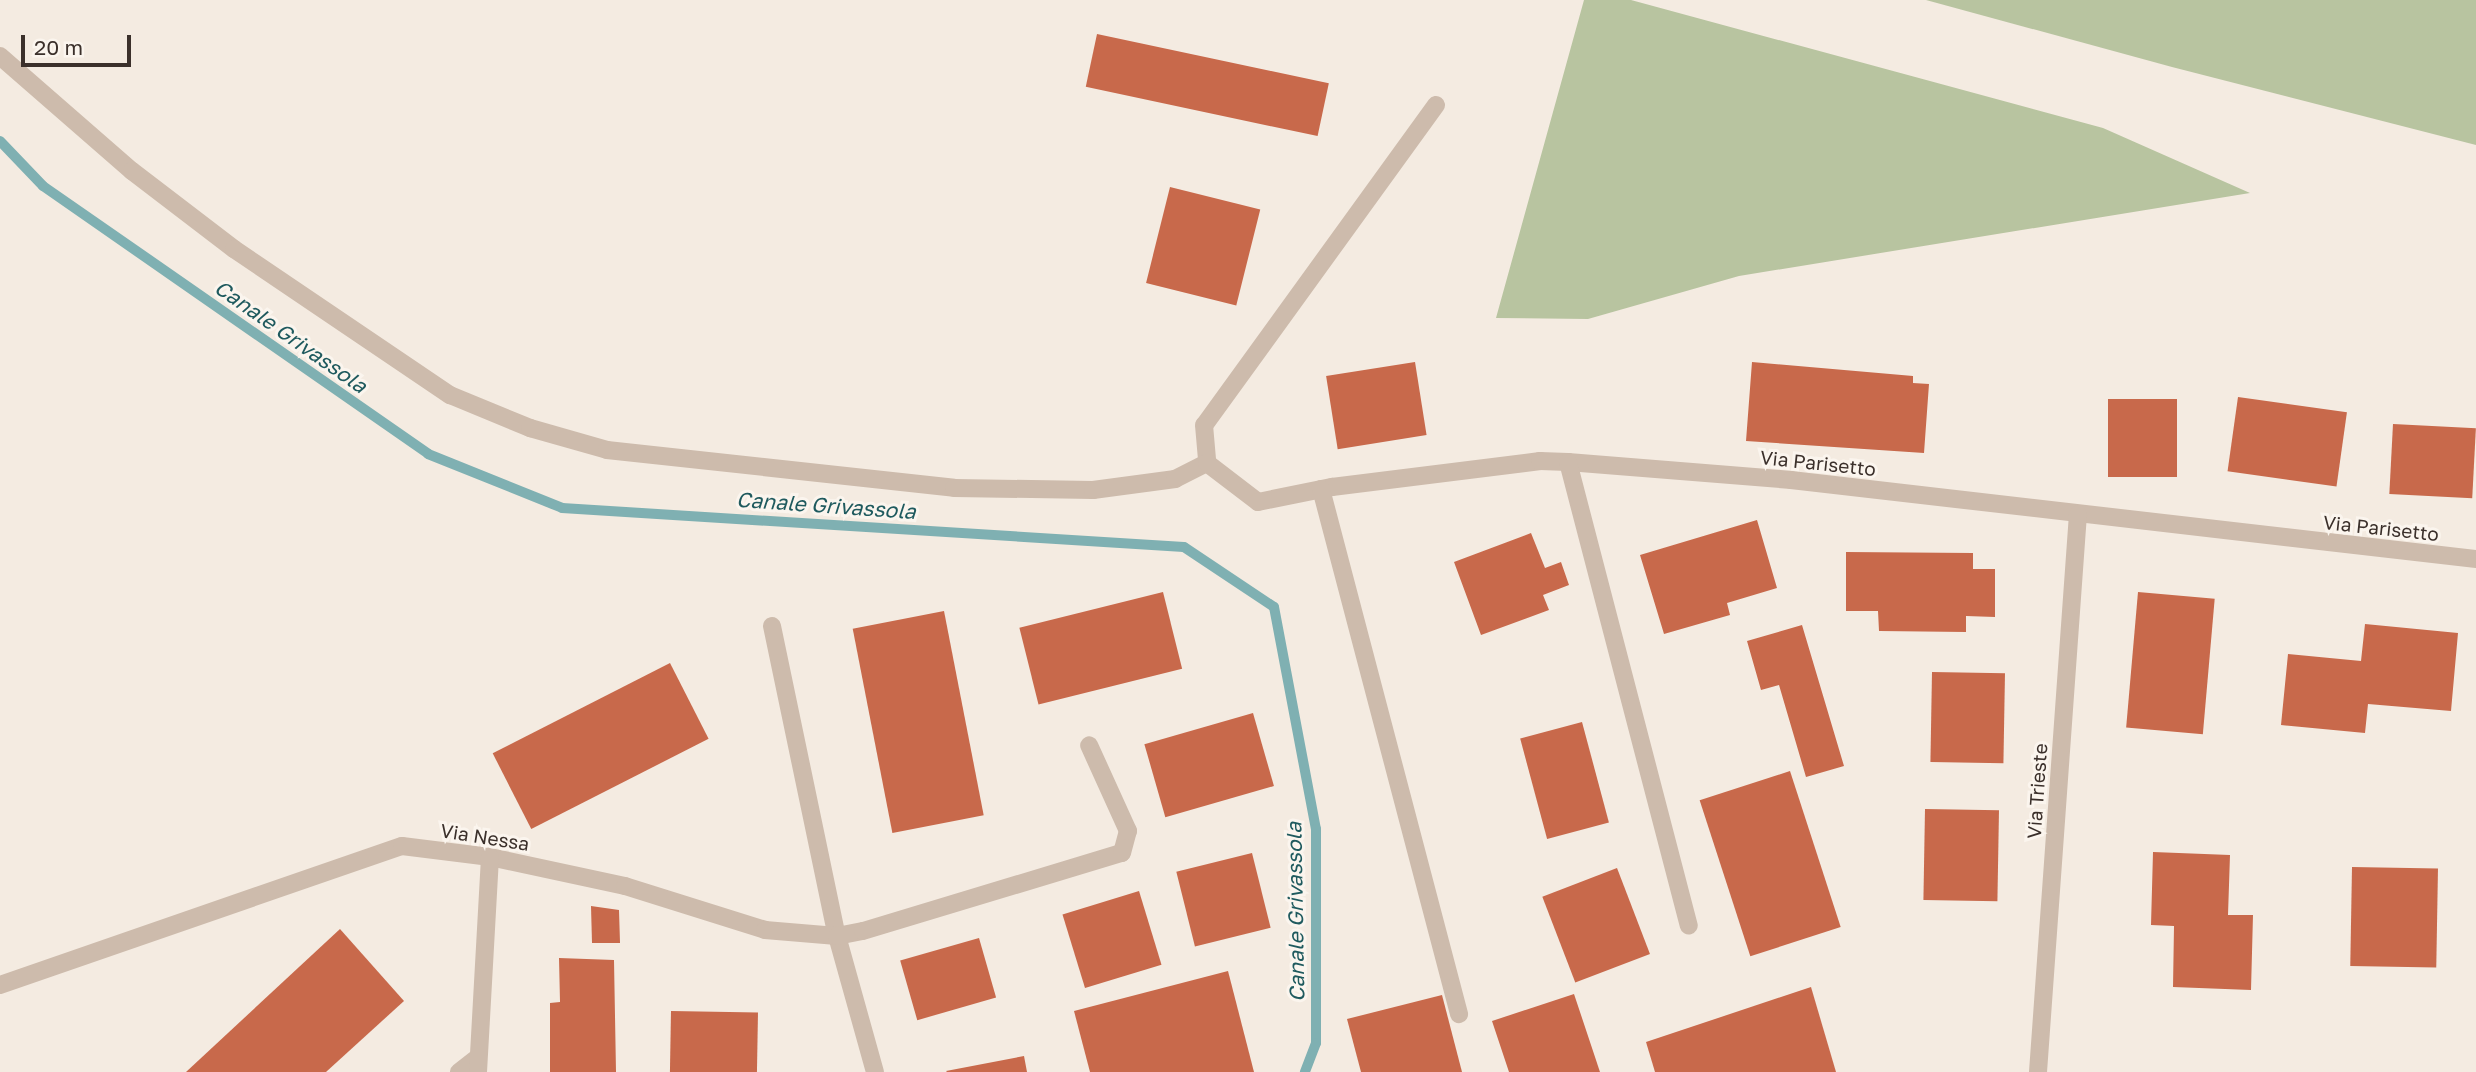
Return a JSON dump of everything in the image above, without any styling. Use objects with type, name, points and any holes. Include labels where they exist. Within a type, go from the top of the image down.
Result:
[{"type":"street","points":[[0,56],[132,171],[234,249],[450,395],[530,428],[607,450],[954,488],[1093,490],[1175,479],[1207,463],[1204,425],[1436,105]]},
{"type":"street","name":"Via Parisetto","points":[[1207,463],[1258,502],[1321,489],[1540,461],[1568,462],[1791,480],[2476,559]]},
{"type":"street","points":[[1568,462],[1689,925]]},
{"type":"street","points":[[1321,489],[1459,1014]]},
{"type":"street","name":"Via Trieste","points":[[2038,1072],[2078,514]]},
{"type":"street","points":[[772,626],[837,936],[875,1072]]},
{"type":"street","points":[[837,936],[1122,853],[1128,831],[1089,745]]},
{"type":"street","name":"Via Nessa","points":[[0,985],[402,846],[490,857],[625,886],[765,930],[837,936]]},
{"type":"street","points":[[459,1072],[478,1065],[490,857]]},
{"type":"green space","points":[[1584,0],[1631,0],[2103,128],[2250,193],[1739,276],[1588,319],[1496,318]]},
{"type":"green space","points":[[1926,0],[2476,0],[2476,145],[2172,67]]},
{"type":"building","points":[[1097,34],[1329,83],[1318,136],[1086,87]]},
{"type":"building","points":[[1170,187],[1260,209],[1236,306],[1146,283]]},
{"type":"building","points":[[1415,362],[1427,435],[1338,449],[1326,376]]},
{"type":"building","points":[[1752,362],[1913,376],[1913,383],[1929,384],[1924,453],[1746,441]]},
{"type":"building","points":[[2238,397],[2347,412],[2336,487],[2228,471]]},
{"type":"building","points":[[2108,399],[2177,399],[2177,477],[2108,477]]},
{"type":"building","points":[[2393,424],[2476,428],[2472,498],[2389,494]]},
{"type":"building","points":[[1757,520],[1777,588],[1727,603],[1730,615],[1664,634],[1640,555]]},
{"type":"building","points":[[1531,533],[1545,568],[1561,562],[1569,585],[1543,595],[1549,610],[1481,635],[1454,562]]},
{"type":"building","points":[[1846,552],[1973,553],[1973,569],[1995,569],[1995,617],[1966,616],[1966,632],[1879,631],[1878,611],[1846,611]]},
{"type":"building","points":[[1163,592],[1182,669],[1039,704],[1019,628]]},
{"type":"building","points":[[2138,592],[2215,599],[2203,734],[2126,727]]},
{"type":"building","points":[[944,611],[984,815],[892,833],[853,629]]},
{"type":"building","points":[[2365,624],[2458,633],[2451,711],[2368,704],[2365,733],[2281,725],[2288,654],[2361,661]]},
{"type":"building","points":[[1802,625],[1844,766],[1806,777],[1779,685],[1761,690],[1747,641]]},
{"type":"building","points":[[670,663],[709,739],[531,829],[493,753]]},
{"type":"building","points":[[1932,672],[2005,673],[2003,763],[1930,762]]},
{"type":"building","points":[[1253,713],[1274,786],[1165,817],[1144,744]]},
{"type":"building","points":[[1582,722],[1609,822],[1547,839],[1520,739]]},
{"type":"building","points":[[1790,771],[1841,927],[1750,956],[1700,800]]},
{"type":"building","points":[[1925,809],[1999,810],[1997,901],[1923,900]]},
{"type":"building","points":[[2153,852],[2230,855],[2228,915],[2253,915],[2251,990],[2173,987],[2174,926],[2151,925]]},
{"type":"building","points":[[1252,853],[1271,928],[1195,947],[1176,872]]},
{"type":"building","points":[[2352,867],[2438,869],[2436,967],[2350,966]]},
{"type":"building","points":[[1617,868],[1650,954],[1575,983],[1542,897]]},
{"type":"building","points":[[1139,891],[1162,965],[1085,988],[1062,914]]},
{"type":"building","points":[[591,906],[619,910],[620,943],[592,943]]},
{"type":"building","points":[[340,929],[404,1001],[326,1072],[186,1072]]},
{"type":"building","points":[[979,938],[996,998],[917,1020],[900,961]]},
{"type":"building","points":[[559,958],[614,960],[616,1072],[550,1072],[550,1003],[560,1002]]},
{"type":"building","points":[[1228,971],[1254,1072],[1090,1072],[1074,1011]]},
{"type":"building","points":[[1811,987],[1836,1072],[1655,1072],[1646,1042]]},
{"type":"building","points":[[1574,994],[1600,1072],[1509,1072],[1492,1021]]},
{"type":"building","points":[[1442,995],[1462,1072],[1361,1072],[1347,1019]]},
{"type":"building","points":[[671,1011],[758,1013],[757,1072],[670,1072]]},
{"type":"building","points":[[1024,1056],[1027,1072],[946,1071]]},
{"type":"waterway","name":"Canale Grivassola","points":[[0,141],[43,186],[428,454],[562,508],[1184,547],[1274,607],[1316,829],[1316,1043],[1305,1072]]}]
